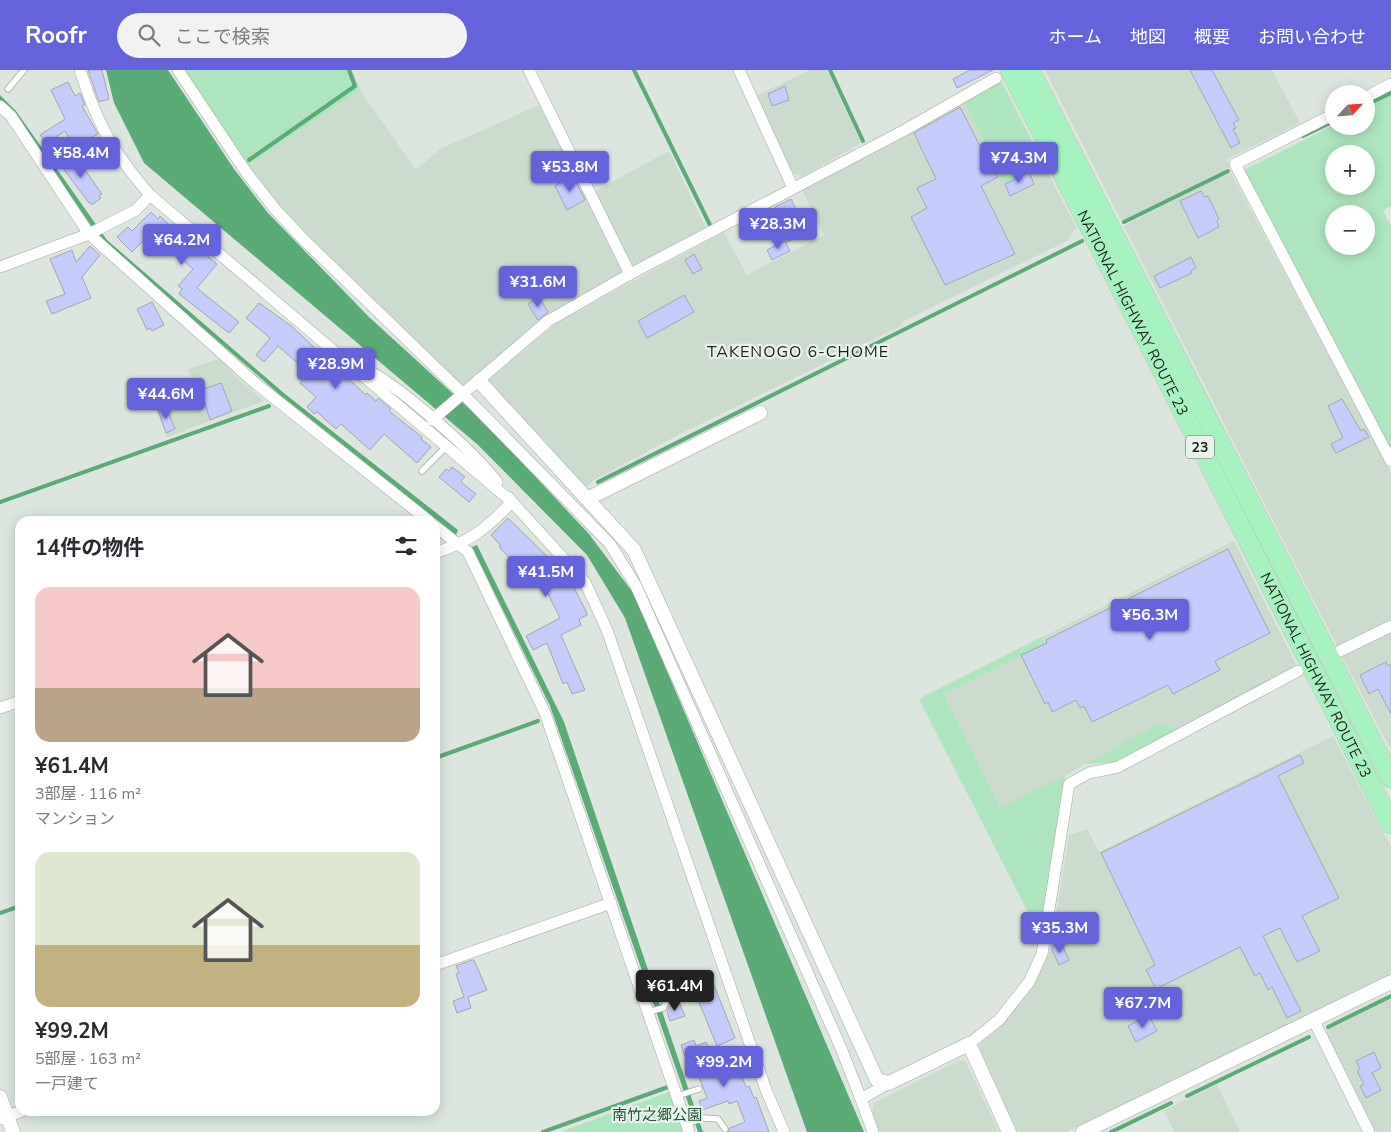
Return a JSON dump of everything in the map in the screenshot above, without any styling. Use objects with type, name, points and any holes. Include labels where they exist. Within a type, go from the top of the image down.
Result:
[{"type":"highway","name":"NATIONAL HIGHWAY ROUTE 23","points":[[1030,70],[1390,772]]},
{"type":"highway","name":"NATIONAL HIGHWAY ROUTE 23","points":[[1003,74],[1391,824]]},
{"type":"street","points":[[80,70],[89,100],[109,143],[126,167],[150,195],[512,502]]},
{"type":"street","points":[[178,70],[246,172],[275,209],[303,239],[463,394],[610,544],[636,586],[841,1048],[873,1132]]},
{"type":"street","points":[[529,70],[630,274]]},
{"type":"street","points":[[739,70],[793,188]]},
{"type":"street","points":[[434,418],[548,321],[630,274],[903,131],[1003,74]]},
{"type":"street","points":[[1375,92],[1391,84]]},
{"type":"street","points":[[0,106],[11,116],[95,231],[255,383],[423,516]]},
{"type":"street","points":[[1325,119],[1235,164],[1391,461]]},
{"type":"street","points":[[0,267],[95,231],[136,210],[150,195]]},
{"type":"street","points":[[348,362],[377,375],[434,418],[486,468],[512,502],[585,582],[597,604],[691,868],[766,1090],[784,1132]]},
{"type":"street","points":[[479,381],[634,550],[872,1072],[877,1080],[889,1084]]},
{"type":"street","points":[[587,499],[760,413]]},
{"type":"street","points":[[440,551],[460,544],[483,532],[512,502]]},
{"type":"street","points":[[440,530],[468,552],[545,713],[679,1095],[688,1126]]},
{"type":"street","points":[[1340,651],[1391,626]]},
{"type":"street","points":[[861,1099],[969,1044],[999,1020],[1029,982],[1042,954],[1069,784],[1089,773],[1118,767],[1298,672]]},
{"type":"street","points":[[0,708],[15,703]]},
{"type":"street","points":[[1368,779],[1390,772]]},
{"type":"street","points":[[440,963],[611,903]]},
{"type":"street","points":[[1083,1132],[1391,982]]},
{"type":"street","points":[[1314,1021],[1369,1132]]},
{"type":"street","points":[[969,1044],[1009,1132]]},
{"type":"street","points":[[0,1097],[4,1118],[13,1132]]},
{"type":"lane","points":[[8,89],[24,70]]},
{"type":"lane","points":[[422,471],[447,446]]},
{"type":"lane","points":[[650,1012],[664,1008],[667,1002],[683,996]]},
{"type":"lane","points":[[679,1095],[699,1089]]},
{"type":"lane","points":[[688,1126],[700,1119],[718,1119],[725,1129]]},
{"type":"shaded area","points":[[106,70],[168,70],[234,169],[268,213],[369,317],[484,422],[589,534],[634,594],[864,1132],[807,1132],[625,618],[587,555],[477,444],[144,163],[114,103]]},
{"type":"shaded area","points":[[810,70],[827,70],[861,143],[803,176],[791,172],[756,96]]},
{"type":"shaded area","points":[[1045,70],[1272,70],[1300,123],[1227,159],[1230,167],[1122,222]]},
{"type":"shaded area","points":[[360,90],[416,170],[440,149],[539,105],[623,268],[620,274],[534,325],[462,388],[304,236],[246,167]]},
{"type":"shaded area","points":[[0,95],[16,111],[107,240],[285,394],[458,530],[456,535],[440,522],[440,516],[432,516],[279,394],[101,240],[39,150],[0,101]]},
{"type":"shaded area","points":[[964,101],[1005,182],[1043,163],[1077,229],[1072,232],[1069,240],[902,322],[903,325],[680,434],[594,480],[586,487],[490,386],[489,379],[559,321],[724,232],[747,275],[824,235],[803,192],[805,187],[909,134],[955,109]]},
{"type":"shaded area","points":[[669,151],[707,230],[636,266],[631,265],[595,191]]},
{"type":"shaded area","points":[[1230,171],[1391,473],[1391,621],[1338,648],[1124,226]]},
{"type":"shaded area","points":[[221,358],[235,376],[264,401],[167,437],[154,403],[195,388],[188,369]]},
{"type":"shaded area","points":[[1234,541],[1298,668],[1114,762],[1085,764],[1065,776],[1041,937],[919,699]]},
{"type":"shaded area","points":[[477,545],[564,722],[703,1132],[698,1132],[550,706],[472,547]]},
{"type":"shaded area","points":[[1391,632],[1391,750],[1342,657]]},
{"type":"shaded area","points":[[1333,736],[1391,847],[1391,974],[1066,1132],[1017,1132],[978,1052],[982,1042],[998,1030],[1028,994],[1050,951],[1069,835],[1087,829],[1099,852]]},
{"type":"shaded area","points":[[1391,998],[1391,1132],[1374,1132],[1325,1030]]},
{"type":"shaded area","points":[[959,1060],[966,1062],[999,1132],[879,1132],[872,1113],[874,1103]]},
{"type":"shaded area","points":[[1217,1085],[1240,1132],[1174,1132],[1164,1110]]},
{"type":"green space","points":[[185,70],[352,70],[360,90],[246,167]]},
{"type":"green space","points":[[1001,80],[1043,163],[1005,183],[964,101]]},
{"type":"green space","points":[[1391,95],[1391,206],[1383,211],[1391,226],[1391,449],[1242,171],[1325,130],[1325,135],[1375,135],[1375,103]]},
{"type":"green space","points":[[1042,637],[1045,643],[944,695],[1000,808],[1065,776],[1041,937],[919,699]]},
{"type":"green space","points":[[1160,723],[1178,729],[1114,762],[1085,764]]},
{"type":"green space","name":"南竹之郷公園","points":[[669,1092],[683,1132],[560,1132]]},
{"type":"building","points":[[88,70],[102,70],[109,99],[99,102]]},
{"type":"building","points":[[970,70],[993,70],[957,88],[953,79]]},
{"type":"building","points":[[1190,70],[1212,70],[1239,120],[1233,123],[1236,128],[1233,129],[1240,143],[1231,148]]},
{"type":"building","points":[[68,82],[75,96],[80,93],[85,105],[82,106],[98,134],[86,140],[87,143],[75,149],[65,131],[46,143],[40,135],[65,119],[51,90]]},
{"type":"building","points":[[785,86],[789,100],[772,106],[768,94]]},
{"type":"building","points":[[960,107],[998,177],[981,186],[1015,254],[945,285],[911,217],[927,208],[917,188],[936,179],[914,133]]},
{"type":"building","points":[[73,153],[102,194],[99,196],[101,198],[92,205],[59,163]]},
{"type":"building","points":[[1029,172],[1034,184],[1010,196],[1005,184]]},
{"type":"building","points":[[573,176],[585,200],[567,210],[555,186]]},
{"type":"building","points":[[1201,191],[1205,197],[1208,196],[1219,219],[1217,221],[1219,227],[1198,238],[1180,201]]},
{"type":"building","points":[[791,199],[804,226],[800,229],[802,235],[787,242],[777,222],[781,220],[775,207]]},
{"type":"building","points":[[151,212],[158,219],[160,216],[191,246],[193,244],[217,264],[197,288],[239,322],[229,333],[179,294],[182,289],[178,286],[193,269],[155,235],[147,237],[132,252],[117,237],[128,227],[132,231]]},
{"type":"building","points":[[785,241],[790,251],[772,260],[767,250]]},
{"type":"building","points":[[90,246],[100,255],[82,277],[91,298],[52,314],[46,301],[65,294],[50,259],[72,250],[76,262]]},
{"type":"building","points":[[694,254],[702,269],[693,274],[685,260]]},
{"type":"building","points":[[1191,257],[1196,268],[1191,271],[1192,273],[1160,288],[1154,276]]},
{"type":"building","points":[[684,295],[694,312],[647,338],[638,321]]},
{"type":"building","points":[[539,297],[548,312],[538,320],[528,304]]},
{"type":"building","points":[[152,302],[164,325],[152,331],[150,328],[147,330],[137,309]]},
{"type":"building","points":[[259,303],[290,325],[366,395],[367,393],[376,401],[378,398],[391,409],[389,411],[422,437],[421,439],[431,447],[417,463],[384,434],[370,450],[341,424],[336,429],[317,412],[314,414],[307,407],[316,397],[300,383],[309,373],[278,346],[264,362],[256,355],[270,338],[246,318]]},
{"type":"building","points":[[221,383],[232,411],[210,420],[201,390]]},
{"type":"building","points":[[1342,399],[1361,431],[1364,429],[1369,437],[1336,453],[1331,444],[1343,438],[1328,406]]},
{"type":"building","points":[[166,406],[175,429],[166,433],[158,410]]},
{"type":"building","points":[[452,467],[465,477],[461,481],[462,483],[476,494],[469,502],[439,477],[446,469],[449,471]]},
{"type":"building","points":[[508,518],[556,565],[569,585],[572,584],[586,611],[587,615],[579,619],[581,625],[561,635],[585,690],[572,694],[567,682],[563,684],[547,643],[533,650],[526,636],[560,618],[543,584],[540,586],[536,578],[528,586],[520,578],[524,573],[499,547],[501,546],[491,535]]},
{"type":"building","points":[[1228,549],[1270,633],[1215,661],[1220,670],[1173,694],[1168,685],[1092,722],[1084,706],[1080,708],[1076,700],[1052,712],[1048,702],[1045,704],[1021,655],[1047,643],[1046,640]]},
{"type":"building","points":[[1386,662],[1387,666],[1391,664],[1391,714],[1378,689],[1369,694],[1360,675]]},
{"type":"building","points":[[1300,755],[1304,763],[1278,776],[1339,898],[1302,916],[1320,951],[1297,962],[1280,928],[1263,936],[1301,1011],[1287,1018],[1272,987],[1268,990],[1260,973],[1255,976],[1240,947],[1156,989],[1146,970],[1155,965],[1101,853]]},
{"type":"building","points":[[1086,922],[1092,935],[1074,944],[1068,931]]},
{"type":"building","points":[[1061,943],[1069,960],[1059,965],[1051,948]]},
{"type":"building","points":[[474,960],[487,990],[468,997],[471,1008],[457,1013],[453,1001],[464,997],[456,974],[459,973],[456,966]]},
{"type":"building","points":[[708,970],[735,1038],[717,1046],[689,978]]},
{"type":"building","points":[[680,1004],[685,1016],[670,1021],[667,1011],[669,1007]]},
{"type":"building","points":[[1149,1015],[1157,1031],[1136,1042],[1128,1026]]},
{"type":"building","points":[[694,1040],[696,1046],[706,1042],[717,1071],[737,1064],[746,1087],[749,1086],[754,1098],[756,1097],[769,1132],[728,1132],[730,1128],[745,1122],[737,1101],[729,1104],[728,1101],[702,1110],[699,1101],[707,1098],[697,1072],[691,1074],[681,1045]]},
{"type":"building","points":[[1374,1052],[1381,1068],[1372,1073],[1381,1090],[1366,1098],[1360,1086],[1364,1084],[1357,1071],[1360,1069],[1356,1061]]},
{"type":"waterway","points":[[249,160],[355,86],[349,70]]},
{"type":"waterway","points":[[634,70],[710,225]]},
{"type":"waterway","points":[[830,70],[863,141]]},
{"type":"waterway","points":[[1375,101],[1391,93]]},
{"type":"waterway","points":[[1303,136],[1325,125]]},
{"type":"waterway","points":[[1124,222],[1228,171]]},
{"type":"waterway","points":[[598,482],[1082,241]]},
{"type":"waterway","points":[[0,502],[269,406]]},
{"type":"waterway","points":[[440,756],[538,721]]},
{"type":"waterway","points":[[0,913],[15,908]]},
{"type":"waterway","points":[[1328,1027],[1391,996]]},
{"type":"waterway","points":[[1187,1096],[1309,1037]]},
{"type":"waterway","points":[[543,1132],[668,1087]]},
{"type":"waterway","points":[[1111,1132],[1171,1103]]},
{"type":"district","name":"TAKENOGO 6-CHOME","points":[[798,351]]}]
